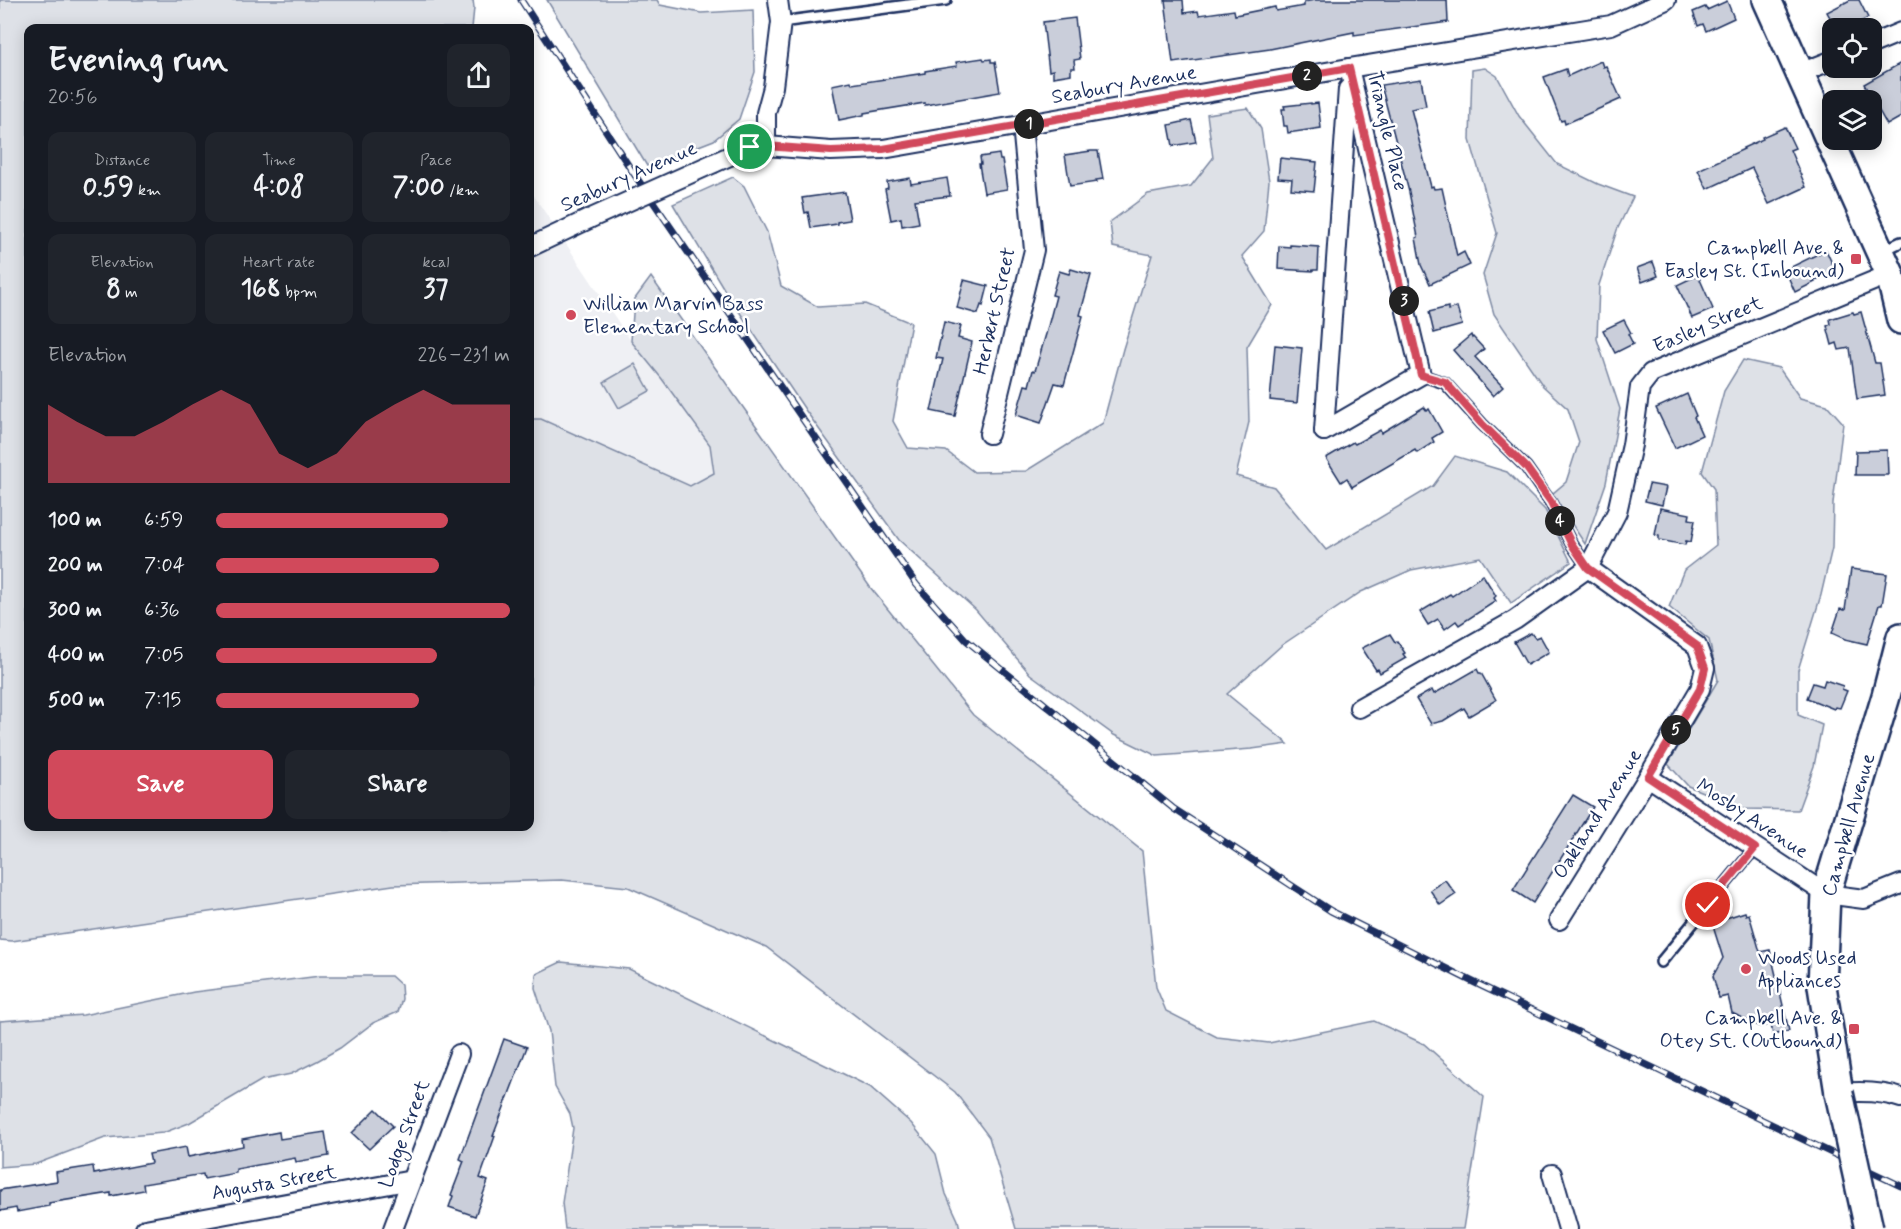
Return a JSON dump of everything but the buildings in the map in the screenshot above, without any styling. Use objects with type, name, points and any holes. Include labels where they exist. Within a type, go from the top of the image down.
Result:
[{"type":"main road","points":[[1767,0],[1800,73],[1890,256],[1900,315]]},
{"type":"main road","name":"Campbell Avenue","points":[[1869,1229],[1839,1093],[1822,986],[1826,894],[1886,696],[1901,637]]},
{"type":"street","points":[[766,146],[766,113],[773,87],[781,22],[778,0]]},
{"type":"street","name":"Seabury Avenue","points":[[534,245],[750,147],[831,151],[883,149],[1611,25],[1666,0]]},
{"type":"street","points":[[1882,40],[1901,32]]},
{"type":"street","points":[[1800,73],[1822,64]]},
{"type":"street","name":"Triangle Place","points":[[1349,68],[1421,375],[1324,431],[1349,68]]},
{"type":"street","name":"Herbert Street","points":[[989,434],[1034,250],[1022,125]]},
{"type":"street","name":"Easley Street","points":[[1359,708],[1515,620],[1588,568],[1617,512],[1632,445],[1640,387],[1651,373],[1890,256]]},
{"type":"street","name":"Oakland Avenue","points":[[1559,920],[1700,689],[1705,668],[1697,646],[1588,568]]},
{"type":"street","name":"Mosby Avenue","points":[[1648,777],[1826,894],[1864,899],[1901,884]]},
{"type":"street","name":"Lodge Street","points":[[395,1228],[459,1054]]},
{"type":"street","points":[[1839,1093],[1863,1091],[1901,1098]]},
{"type":"street","points":[[1552,1174],[1568,1229]]},
{"type":"street","name":"Augusta Street","points":[[145,1229],[412,1180]]},
{"type":"lane","points":[[781,22],[946,0]]},
{"type":"lane","points":[[1421,375],[1445,382],[1482,424],[1526,467],[1551,502],[1571,543],[1588,568]]},
{"type":"lane","points":[[1661,962],[1755,848]]},
{"type":"shaded area","points":[[0,0],[473,0],[472,24],[24,24],[24,831],[534,831],[534,419],[541,419],[690,486],[714,473],[710,445],[631,341],[634,300],[651,277],[870,587],[973,715],[1142,851],[1156,987],[1166,1011],[1217,1037],[1269,1043],[1374,1021],[1424,1044],[1484,1097],[1463,1229],[1016,1229],[989,1137],[955,1092],[766,947],[628,887],[562,880],[393,885],[12,941],[0,940]]},
{"type":"shaded area","points":[[547,0],[657,0],[660,5],[701,13],[753,10],[755,72],[739,119],[714,140],[647,166]]},
{"type":"shaded area","points":[[1485,68],[1497,76],[1519,116],[1557,164],[1598,184],[1633,197],[1617,230],[1599,285],[1597,339],[1620,409],[1606,483],[1585,544],[1552,494],[1566,482],[1579,442],[1568,409],[1543,386],[1494,314],[1483,275],[1497,233],[1470,140],[1472,70]]},
{"type":"shaded area","points":[[1248,108],[1261,129],[1269,181],[1264,231],[1242,256],[1272,305],[1247,347],[1249,422],[1236,476],[1274,487],[1326,550],[1433,486],[1455,456],[1507,472],[1545,510],[1571,562],[1511,603],[1480,557],[1411,570],[1361,592],[1282,645],[1227,694],[1288,744],[1157,756],[1114,735],[1030,674],[976,610],[899,540],[806,411],[724,289],[673,204],[733,177],[744,186],[767,232],[781,286],[818,307],[865,304],[911,323],[893,421],[908,448],[946,451],[974,472],[1026,471],[1103,423],[1152,255],[1113,247],[1110,222],[1148,194],[1191,186],[1213,158],[1207,114]]},
{"type":"shaded area","name":"William Marvin Bass Elementary School","points":[[534,196],[631,341],[710,445],[714,473],[690,486],[541,419],[534,419]]},
{"type":"shaded area","points":[[1743,360],[1779,368],[1800,398],[1827,405],[1843,423],[1833,503],[1832,548],[1821,595],[1798,670],[1798,715],[1822,725],[1814,766],[1798,810],[1744,809],[1688,786],[1668,764],[1718,680],[1709,640],[1669,607],[1684,570],[1716,545],[1714,489],[1702,472],[1724,391]]},
{"type":"shaded area","points":[[635,364],[650,391],[619,408],[604,382]]},
{"type":"shaded area","points":[[561,962],[629,969],[870,1087],[911,1123],[936,1154],[946,1194],[960,1229],[565,1229],[562,1203],[573,1128],[570,1114],[555,1087],[549,1031],[535,988],[536,974]]},
{"type":"shaded area","points":[[320,976],[391,976],[401,985],[402,999],[398,1012],[373,1023],[340,1048],[317,1061],[291,1074],[262,1080],[189,1123],[163,1133],[105,1138],[36,1164],[0,1167],[0,1021],[83,1015],[194,992]]},
{"type":"railway","points":[[521,0],[632,171],[916,584],[966,640],[1174,809],[1331,911],[1471,981],[1901,1186]]},
{"type":"place","name":"Campbell Ave. & Easley St. (Inbound)","points":[[1856,259]]},
{"type":"place","name":"William Marvin Bass Elementary School","points":[[571,315]]},
{"type":"place","name":"Woods Used Appliances","points":[[1746,969]]},
{"type":"place","name":"Campbell Ave. & Otey St. (Outbound)","points":[[1854,1029]]},
{"type":"route","points":[[750,147],[831,151],[883,149],[1349,68],[1421,375],[1445,382],[1482,424],[1526,467],[1551,502],[1571,543],[1588,568],[1697,646],[1705,668],[1700,689],[1648,777],[1755,848],[1708,905]]}]
